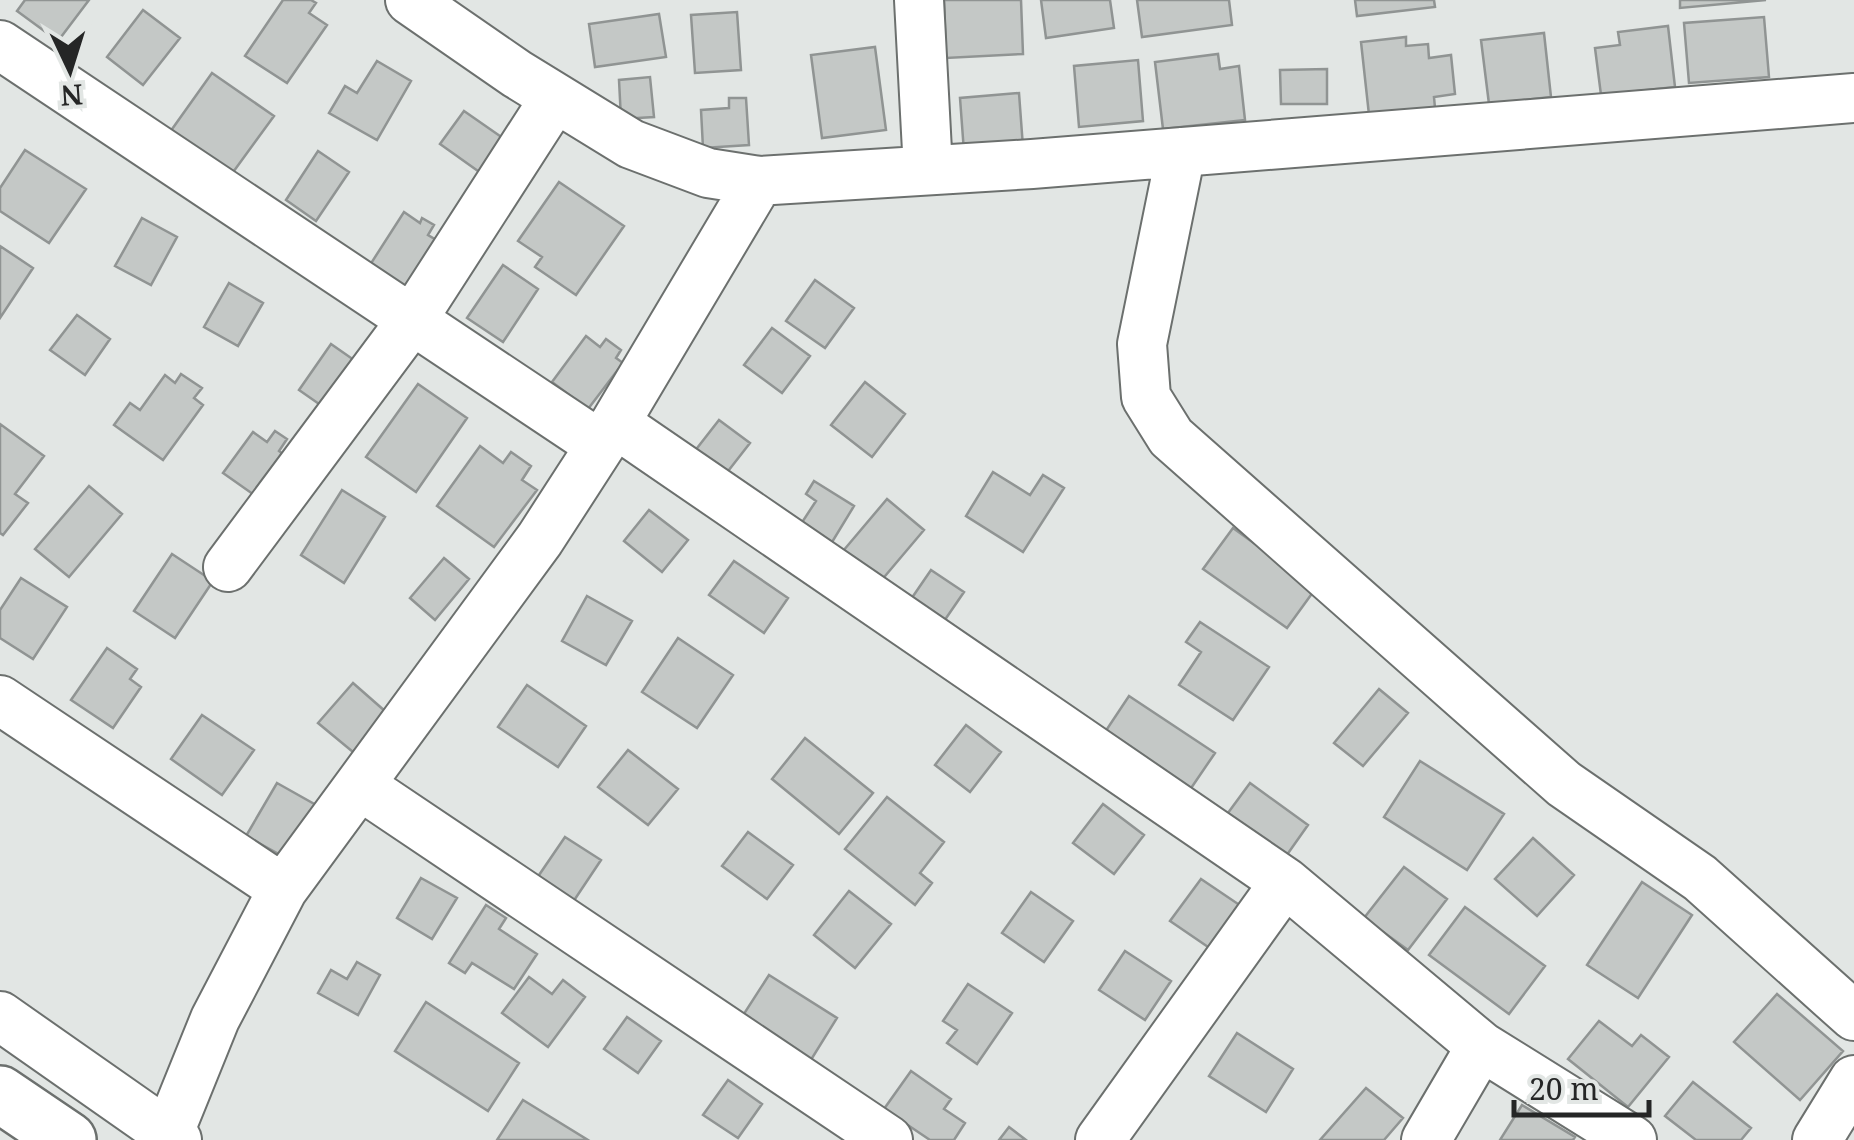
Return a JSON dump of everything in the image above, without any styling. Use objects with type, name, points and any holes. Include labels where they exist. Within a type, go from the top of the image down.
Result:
[{"type":"highway","points":[[0,1094],[68,1140]]},
{"type":"street","points":[[410,0],[631,144],[708,173],[759,181],[1854,98]]},
{"type":"street","points":[[919,0],[928,170]]},
{"type":"street","points":[[0,45],[412,320],[608,434],[1286,882],[1481,1046],[1632,1140]]},
{"type":"street","points":[[228,566],[412,320],[555,98]]},
{"type":"street","points":[[1181,152],[1142,344],[1146,397],[1171,437],[1564,784],[1700,878],[1854,1016]]},
{"type":"street","points":[[0,1016],[170,1138],[216,1020],[284,890],[540,539],[608,434],[759,181]]},
{"type":"street","points":[[0,700],[284,890]]},
{"type":"street","points":[[361,786],[888,1140]]},
{"type":"street","points":[[1100,1140],[1286,882]]},
{"type":"street","points":[[1426,1140],[1481,1046]]},
{"type":"street","points":[[1817,1140],[1854,1080]]},
{"type":"building","points":[[25,0],[89,0],[58,41],[17,11]]},
{"type":"building","points":[[283,0],[311,0],[316,3],[309,13],[327,25],[287,83],[245,56]]},
{"type":"building","points":[[944,0],[1021,0],[1023,54],[946,58]]},
{"type":"building","points":[[1041,0],[1110,0],[1114,28],[1046,38]]},
{"type":"building","points":[[1137,0],[1229,0],[1232,25],[1142,37]]},
{"type":"building","points":[[1355,0],[1434,0],[1435,7],[1357,16]]},
{"type":"building","points":[[1680,0],[1766,0],[1680,8]]},
{"type":"building","points":[[143,10],[180,38],[143,85],[107,57]]},
{"type":"building","points":[[737,12],[741,70],[695,73],[691,15]]},
{"type":"building","points":[[659,14],[666,57],[595,67],[589,24]]},
{"type":"building","points":[[1764,17],[1769,77],[1689,83],[1684,23]]},
{"type":"building","points":[[1668,26],[1675,87],[1601,95],[1595,48],[1620,45],[1618,32]]},
{"type":"building","points":[[1544,33],[1551,97],[1489,104],[1481,40]]},
{"type":"building","points":[[1406,37],[1406,46],[1428,44],[1429,58],[1451,55],[1455,94],[1434,97],[1435,108],[1369,115],[1361,42]]},
{"type":"building","points":[[875,47],[886,130],[822,138],[811,55]]},
{"type":"building","points":[[1218,54],[1220,69],[1239,66],[1245,120],[1163,129],[1155,62]]},
{"type":"building","points":[[1138,60],[1143,121],[1079,127],[1074,66]]},
{"type":"building","points":[[377,61],[411,81],[377,140],[329,113],[345,86],[357,93]]},
{"type":"building","points":[[1327,69],[1327,104],[1281,104],[1280,70]]},
{"type":"building","points":[[212,73],[274,116],[231,175],[170,132]]},
{"type":"building","points":[[650,77],[654,117],[621,119],[619,80]]},
{"type":"building","points":[[1019,93],[1023,147],[964,152],[960,98]]},
{"type":"building","points":[[729,98],[746,98],[749,145],[703,148],[701,110],[729,108]]},
{"type":"building","points":[[464,111],[510,143],[485,176],[440,144]]},
{"type":"building","points":[[25,150],[86,189],[49,243],[0,211],[0,188]]},
{"type":"building","points":[[318,151],[349,172],[316,221],[286,200]]},
{"type":"building","points":[[559,182],[624,226],[576,295],[535,267],[542,257],[518,241]]},
{"type":"building","points":[[404,212],[420,223],[422,218],[434,225],[428,235],[443,244],[411,295],[368,268]]},
{"type":"building","points":[[142,218],[177,237],[151,285],[115,266]]},
{"type":"building","points":[[0,246],[33,268],[0,318]]},
{"type":"building","points":[[503,265],[538,289],[503,342],[467,318]]},
{"type":"building","points":[[815,280],[854,308],[825,348],[786,321]]},
{"type":"building","points":[[229,283],[263,303],[238,346],[204,327]]},
{"type":"building","points":[[77,315],[110,339],[85,375],[50,350]]},
{"type":"building","points":[[772,328],[810,356],[782,393],[744,365]]},
{"type":"building","points":[[586,336],[600,347],[606,339],[621,350],[616,358],[623,363],[588,409],[552,382]]},
{"type":"building","points":[[331,344],[364,367],[332,413],[299,390]]},
{"type":"building","points":[[181,374],[202,388],[194,398],[203,405],[163,460],[114,425],[130,403],[140,410],[165,375],[175,383]]},
{"type":"building","points":[[865,382],[905,414],[872,457],[831,425]]},
{"type":"building","points":[[418,384],[467,418],[416,492],[366,457]]},
{"type":"building","points":[[719,420],[750,443],[725,475],[694,452]]},
{"type":"building","points":[[0,424],[44,456],[15,494],[28,503],[3,535],[0,533]]},
{"type":"building","points":[[275,431],[287,439],[279,451],[293,462],[264,502],[223,473],[253,432],[267,442]]},
{"type":"building","points":[[480,446],[503,463],[511,452],[531,466],[522,480],[537,490],[494,547],[437,506]]},
{"type":"building","points":[[993,472],[1030,495],[1043,475],[1064,488],[1023,552],[966,516]]},
{"type":"building","points":[[814,481],[854,506],[826,552],[795,533],[816,501],[806,494]]},
{"type":"building","points":[[89,486],[122,514],[69,577],[35,549]]},
{"type":"building","points":[[342,490],[385,517],[344,583],[301,555]]},
{"type":"building","points":[[887,499],[924,530],[880,582],[843,551]]},
{"type":"building","points":[[649,510],[688,540],[662,572],[624,541]]},
{"type":"building","points":[[1233,528],[1316,588],[1287,628],[1203,569]]},
{"type":"building","points":[[172,554],[213,581],[175,638],[134,611]]},
{"type":"building","points":[[444,558],[469,579],[435,620],[410,598]]},
{"type":"building","points":[[734,561],[788,598],[764,633],[709,595]]},
{"type":"building","points":[[931,570],[964,592],[940,627],[907,605]]},
{"type":"building","points":[[21,578],[67,607],[33,659],[0,638],[0,610]]},
{"type":"building","points":[[587,596],[632,621],[606,665],[562,641]]},
{"type":"building","points":[[1200,622],[1269,667],[1233,720],[1179,685],[1201,652],[1186,642]]},
{"type":"building","points":[[678,638],[733,675],[697,728],[642,692]]},
{"type":"building","points":[[107,648],[137,669],[130,679],[141,687],[113,728],[71,700]]},
{"type":"building","points":[[353,683],[386,712],[353,752],[318,723]]},
{"type":"building","points":[[527,685],[586,726],[558,767],[498,727]]},
{"type":"building","points":[[1379,689],[1408,713],[1363,766],[1334,743]]},
{"type":"building","points":[[1129,696],[1215,753],[1185,797],[1097,744]]},
{"type":"building","points":[[202,715],[254,750],[222,795],[171,759]]},
{"type":"building","points":[[966,725],[1001,752],[970,792],[935,765]]},
{"type":"building","points":[[805,738],[873,793],[839,834],[772,779]]},
{"type":"building","points":[[628,750],[678,789],[648,825],[598,787]]},
{"type":"building","points":[[1420,761],[1504,814],[1467,870],[1384,817]]},
{"type":"building","points":[[277,783],[316,805],[286,858],[246,836]]},
{"type":"building","points":[[1250,783],[1308,825],[1284,859],[1225,817]]},
{"type":"building","points":[[887,797],[944,842],[920,873],[932,883],[915,905],[845,849]]},
{"type":"building","points":[[1103,804],[1144,835],[1114,874],[1073,843]]},
{"type":"building","points":[[748,832],[793,865],[767,899],[722,866]]},
{"type":"building","points":[[565,837],[601,860],[573,902],[537,878]]},
{"type":"building","points":[[1533,838],[1574,875],[1537,916],[1495,879]]},
{"type":"building","points":[[1404,867],[1447,899],[1408,950],[1364,918]]},
{"type":"building","points":[[421,878],[457,898],[432,939],[397,918]]},
{"type":"building","points":[[1201,879],[1244,908],[1214,951],[1170,921]]},
{"type":"building","points":[[1642,882],[1692,915],[1638,998],[1587,965]]},
{"type":"building","points":[[849,891],[891,924],[855,968],[814,935]]},
{"type":"building","points":[[1031,892],[1073,921],[1044,962],[1002,933]]},
{"type":"building","points":[[486,905],[506,918],[499,929],[537,954],[514,989],[472,963],[465,973],[449,963]]},
{"type":"building","points":[[1465,907],[1545,966],[1509,1014],[1429,955]]},
{"type":"building","points":[[1125,951],[1171,981],[1145,1020],[1099,990]]},
{"type":"building","points":[[357,962],[380,975],[358,1015],[318,993],[331,970],[347,979]]},
{"type":"building","points":[[769,975],[837,1018],[809,1063],[740,1020]]},
{"type":"building","points":[[529,977],[552,994],[563,980],[585,997],[548,1047],[502,1013]]},
{"type":"building","points":[[968,984],[1012,1013],[977,1064],[947,1043],[957,1030],[943,1021]]},
{"type":"building","points":[[1777,994],[1843,1051],[1800,1100],[1734,1042]]},
{"type":"building","points":[[426,1002],[519,1063],[488,1111],[395,1051]]},
{"type":"building","points":[[627,1017],[661,1041],[638,1073],[604,1049]]},
{"type":"building","points":[[1599,1021],[1632,1046],[1641,1035],[1669,1057],[1628,1107],[1568,1059]]},
{"type":"building","points":[[1237,1033],[1293,1069],[1266,1112],[1209,1076]]},
{"type":"building","points":[[911,1071],[951,1099],[944,1109],[965,1123],[954,1140],[930,1140],[884,1109]]},
{"type":"building","points":[[728,1080],[762,1104],[738,1138],[703,1115]]},
{"type":"building","points":[[1693,1082],[1751,1128],[1741,1140],[1696,1140],[1665,1116]]},
{"type":"building","points":[[1366,1088],[1403,1118],[1384,1140],[1320,1140]]},
{"type":"building","points":[[523,1100],[588,1140],[497,1140]]},
{"type":"building","points":[[1522,1105],[1575,1137],[1500,1140]]},
{"type":"building","points":[[1009,1127],[1026,1140],[999,1140]]}]
